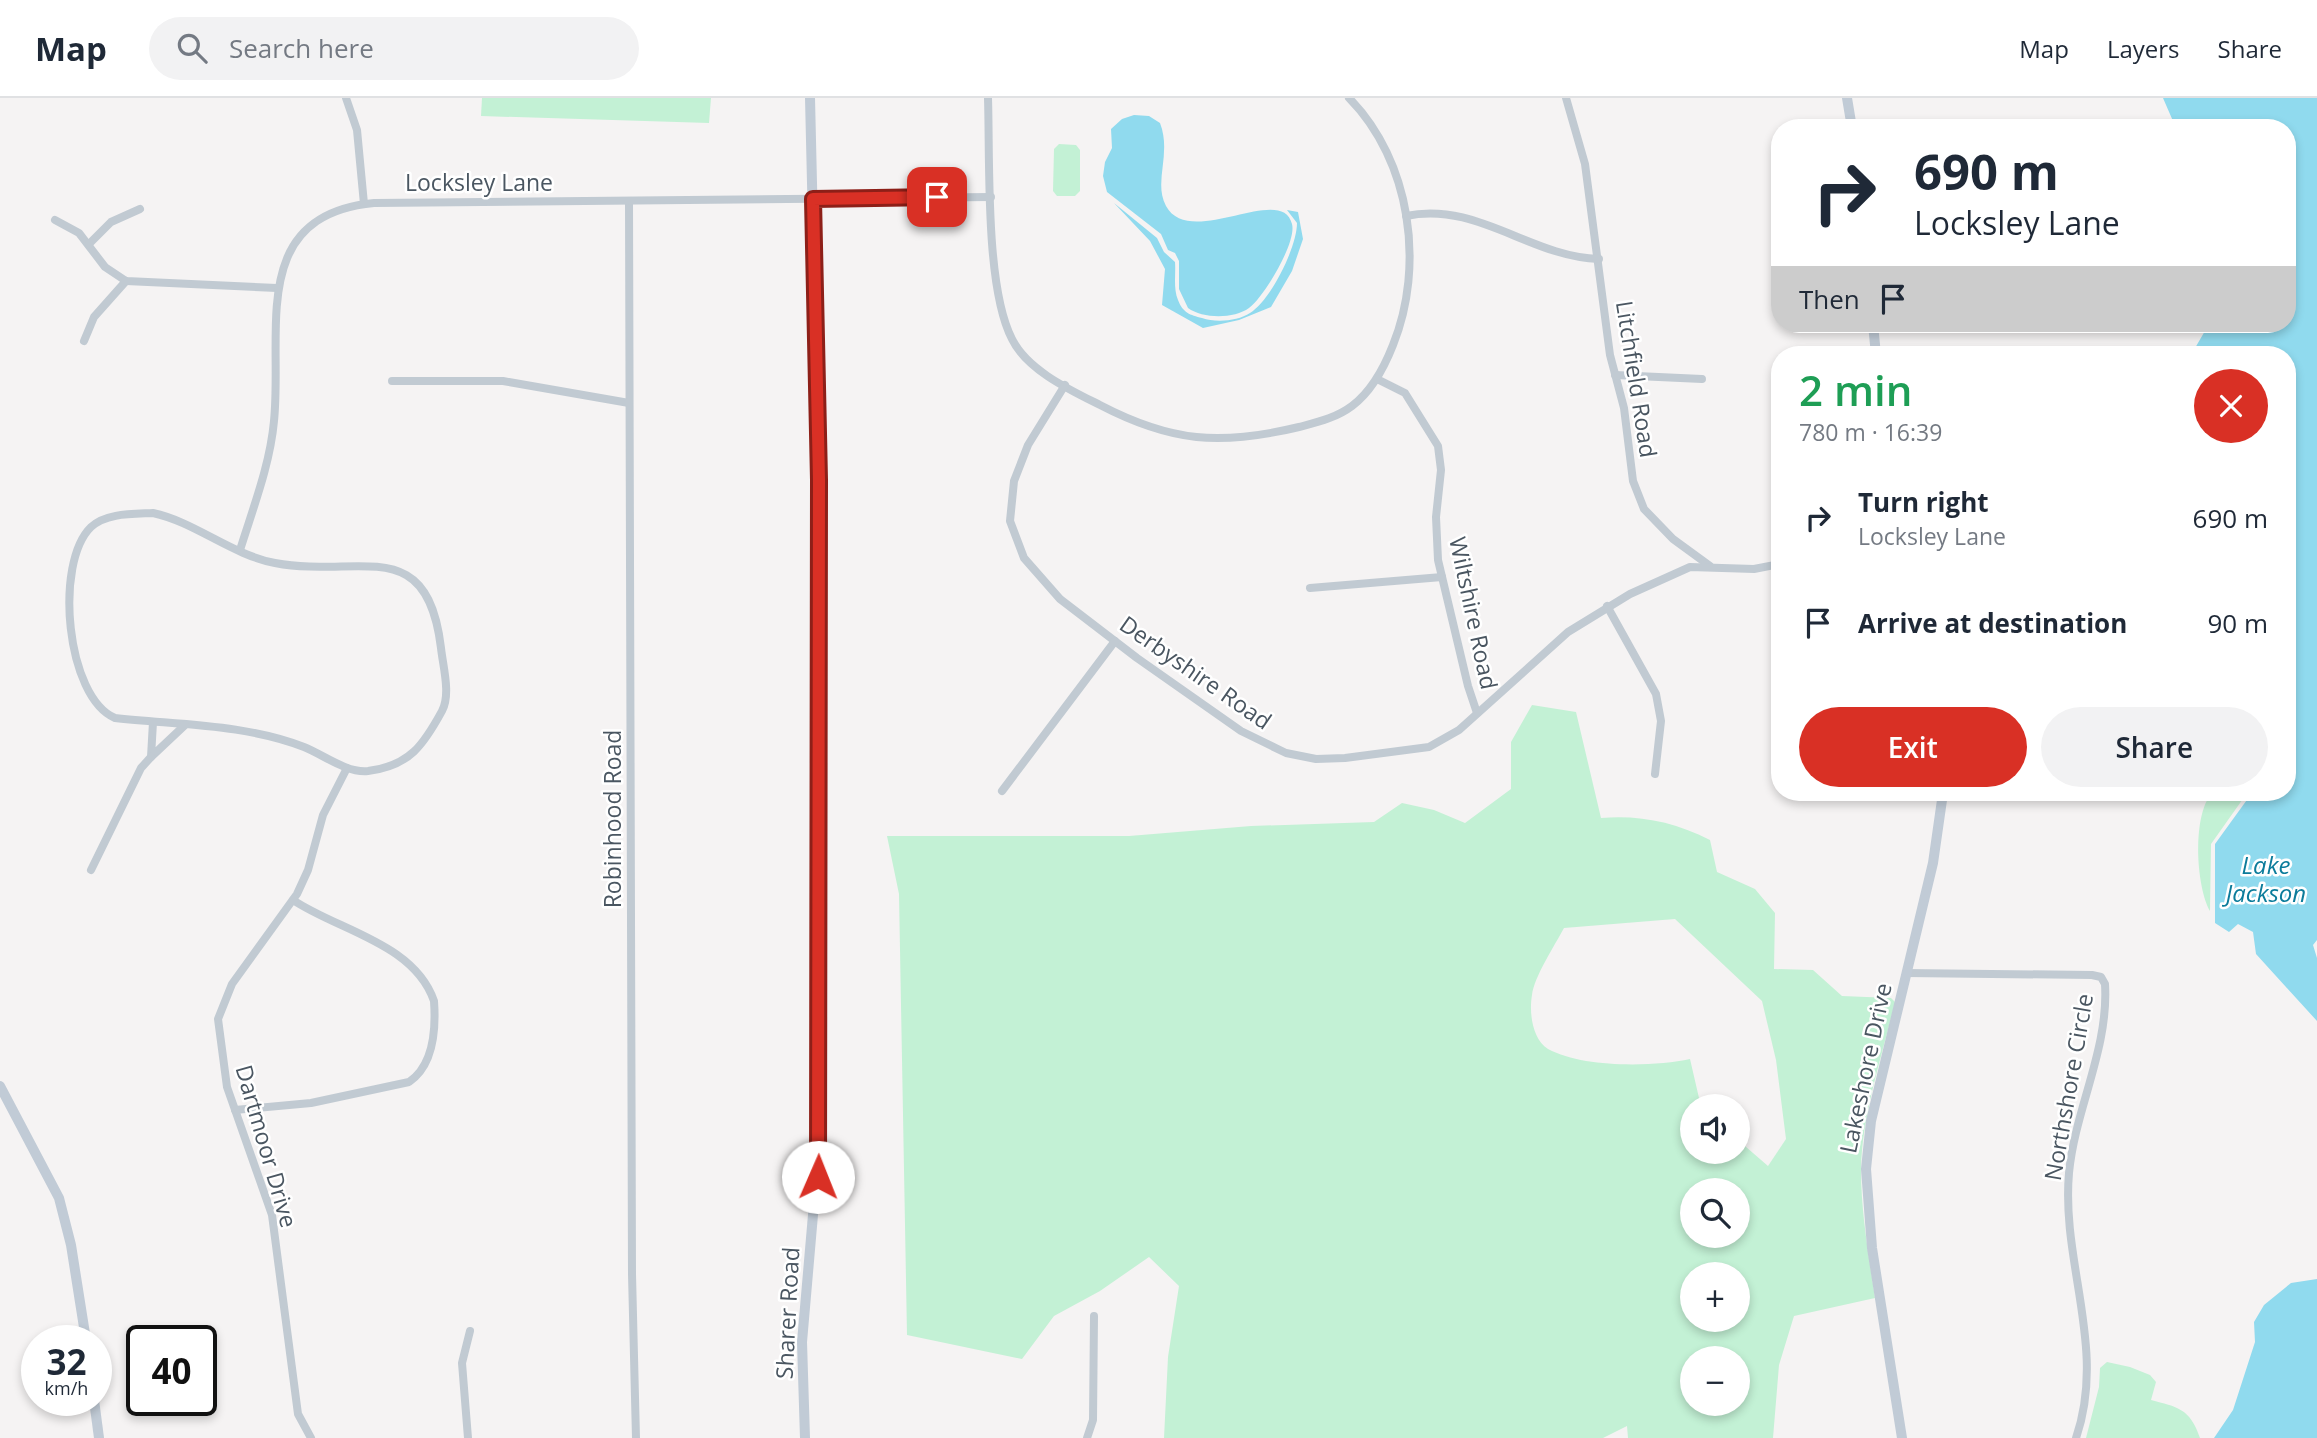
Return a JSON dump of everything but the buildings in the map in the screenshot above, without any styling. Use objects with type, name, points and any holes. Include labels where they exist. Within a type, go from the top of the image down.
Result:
[{"type":"street","points":[[345,98],[357,130],[364,204]]},
{"type":"street","name":"Sharer Road","points":[[806,1438],[803,1328],[818,1177],[819,480],[810,98]]},
{"type":"street","points":[[988,98],[993,241],[1005,324],[1023,355],[1065,385],[1142,426],[1181,437],[1207,439],[1284,430],[1333,418],[1355,404],[1377,379],[1398,334],[1408,294],[1410,249],[1406,216],[1384,148],[1364,113],[1349,98]]},
{"type":"street","name":"Litchfield Road","points":[[1566,98],[1585,164],[1615,375],[1640,502],[1673,539],[1712,567]]},
{"type":"street","points":[[1847,98],[1850,119]]},
{"type":"street","name":"Locksley Lane","points":[[240,550],[268,459],[273,431],[277,288],[288,253],[304,232],[329,215],[364,204],[991,197]]},
{"type":"street","name":"Robinhood Road","points":[[629,201],[632,1274],[636,1438]]},
{"type":"street","points":[[89,244],[111,222],[140,209]]},
{"type":"street","points":[[1406,216],[1449,213],[1485,223],[1561,254],[1599,259]]},
{"type":"street","points":[[55,220],[79,233],[105,267],[126,281],[277,288]]},
{"type":"street","points":[[84,341],[94,317],[126,281]]},
{"type":"street","points":[[1615,375],[1702,379]]},
{"type":"street","name":"Wiltshire Road","points":[[1377,379],[1405,393],[1438,446],[1441,470],[1437,544],[1442,577],[1477,713]]},
{"type":"street","points":[[393,381],[503,381],[629,403]]},
{"type":"street","name":"Derbyshire Road","points":[[1065,385],[1018,467],[1010,521],[1016,543],[1031,569],[1060,599],[1241,730],[1271,747],[1300,756],[1345,758],[1429,747],[1459,730],[1544,651],[1607,606],[1690,567],[1712,567]]},
{"type":"street","points":[[153,513],[274,563],[322,568],[380,567],[410,576],[429,597],[439,635],[446,688],[444,706],[422,747],[410,757],[368,771],[347,768],[306,748],[272,737],[153,722],[115,718],[104,713],[88,692],[76,660],[70,618],[75,564],[87,531],[110,517],[153,513]]},
{"type":"street","points":[[1712,567],[1754,569],[1771,566]]},
{"type":"street","points":[[1310,588],[1442,577]]},
{"type":"street","points":[[1607,606],[1656,694],[1661,721],[1655,774]]},
{"type":"street","points":[[1002,791],[1115,641]]},
{"type":"street","points":[[152,757],[153,722]]},
{"type":"street","points":[[91,870],[142,768],[185,726]]},
{"type":"street","name":"Dartmoor Drive","points":[[311,1438],[298,1414],[272,1215],[223,1069],[220,1009],[232,984],[293,900],[308,870],[323,815],[347,768]]},
{"type":"street","name":"Lakeshore Drive","points":[[1902,1438],[1872,1248],[1866,1169],[1871,1121],[1941,826],[1943,801]]},
{"type":"street","points":[[235,1110],[332,1100],[409,1082],[421,1073],[430,1048],[434,1001],[419,979],[382,944],[311,913],[293,900]]},
{"type":"street","name":"Northshore Circle","points":[[1906,973],[2092,975],[2101,977],[2105,984],[2098,1051],[2069,1172],[2071,1224],[2089,1366],[2085,1406],[2076,1438]]},
{"type":"street","points":[[0,1086],[59,1198],[71,1245],[84,1325]]},
{"type":"street","points":[[1087,1438],[1093,1420],[1094,1316]]},
{"type":"street","points":[[468,1438],[462,1363],[470,1331]]},
{"type":"street","points":[[96,1416],[99,1438]]},
{"type":"green space","points":[[482,98],[711,98],[709,123],[481,116]]},
{"type":"green space","points":[[1059,144],[1076,145],[1080,150],[1080,191],[1075,196],[1057,196],[1053,191],[1054,149]]},
{"type":"green space","points":[[1532,705],[1576,712],[1601,818],[1657,821],[1710,840],[1717,872],[1755,889],[1775,913],[1774,969],[1813,970],[1842,996],[1891,998],[1895,1002],[1873,1086],[1862,1149],[1862,1202],[1875,1298],[1794,1316],[1779,1365],[1773,1438],[1628,1438],[1627,1426],[1603,1438],[1164,1438],[1168,1357],[1179,1286],[1149,1257],[1100,1291],[1054,1316],[1022,1359],[907,1335],[899,894],[887,836],[1129,836],[1251,826],[1374,822],[1402,803],[1434,810],[1465,823],[1511,789],[1511,742]],"holes":[[[1675,919],[1762,1001],[1776,1060],[1786,1139],[1768,1166],[1750,1150],[1750,1164],[1680,1164],[1680,1094],[1698,1094],[1690,1059],[1638,1064],[1580,1060],[1548,1049],[1535,1032],[1531,1009],[1532,995],[1541,970],[1564,928]]]},
{"type":"green space","points":[[2241,801],[2211,844],[2210,911],[2202,885],[2198,851],[2201,817],[2206,803]]},
{"type":"green space","points":[[2107,1362],[2150,1375],[2156,1382],[2151,1400],[2182,1410],[2192,1420],[2200,1438],[2086,1438],[2099,1387],[2100,1368]]},
{"type":"water","name":"Lake Jackson","points":[[2163,98],[2317,98],[2317,940],[2313,945],[2317,958],[2317,1021],[2256,954],[2253,932],[2238,924],[2229,932],[2215,923],[2215,844],[2246,801],[2296,801],[2296,346],[2196,346],[2204,333],[2296,333],[2296,119],[2172,119]]},
{"type":"water","points":[[1134,115],[1149,116],[1160,123],[1164,146],[1161,187],[1166,206],[1178,218],[1194,221],[1214,220],[1271,210],[1285,213],[1292,224],[1285,256],[1278,269],[1263,293],[1243,312],[1210,316],[1188,308],[1179,289],[1179,261],[1175,253],[1168,250],[1161,234],[1107,192],[1103,176],[1105,162],[1112,148],[1111,129],[1122,119]]},
{"type":"water","points":[[1114,203],[1157,238],[1164,252],[1175,262],[1176,291],[1182,308],[1208,320],[1245,316],[1266,297],[1288,259],[1296,233],[1297,223],[1287,210],[1298,212],[1303,239],[1292,271],[1271,307],[1239,320],[1203,328],[1162,305],[1165,269],[1150,241]]},
{"type":"water","points":[[2317,1279],[2317,1438],[2214,1438],[2233,1410],[2255,1342],[2254,1322],[2264,1305],[2291,1283]]},
{"type":"route","points":[[818,1177],[819,480],[813,199],[937,197]]}]
